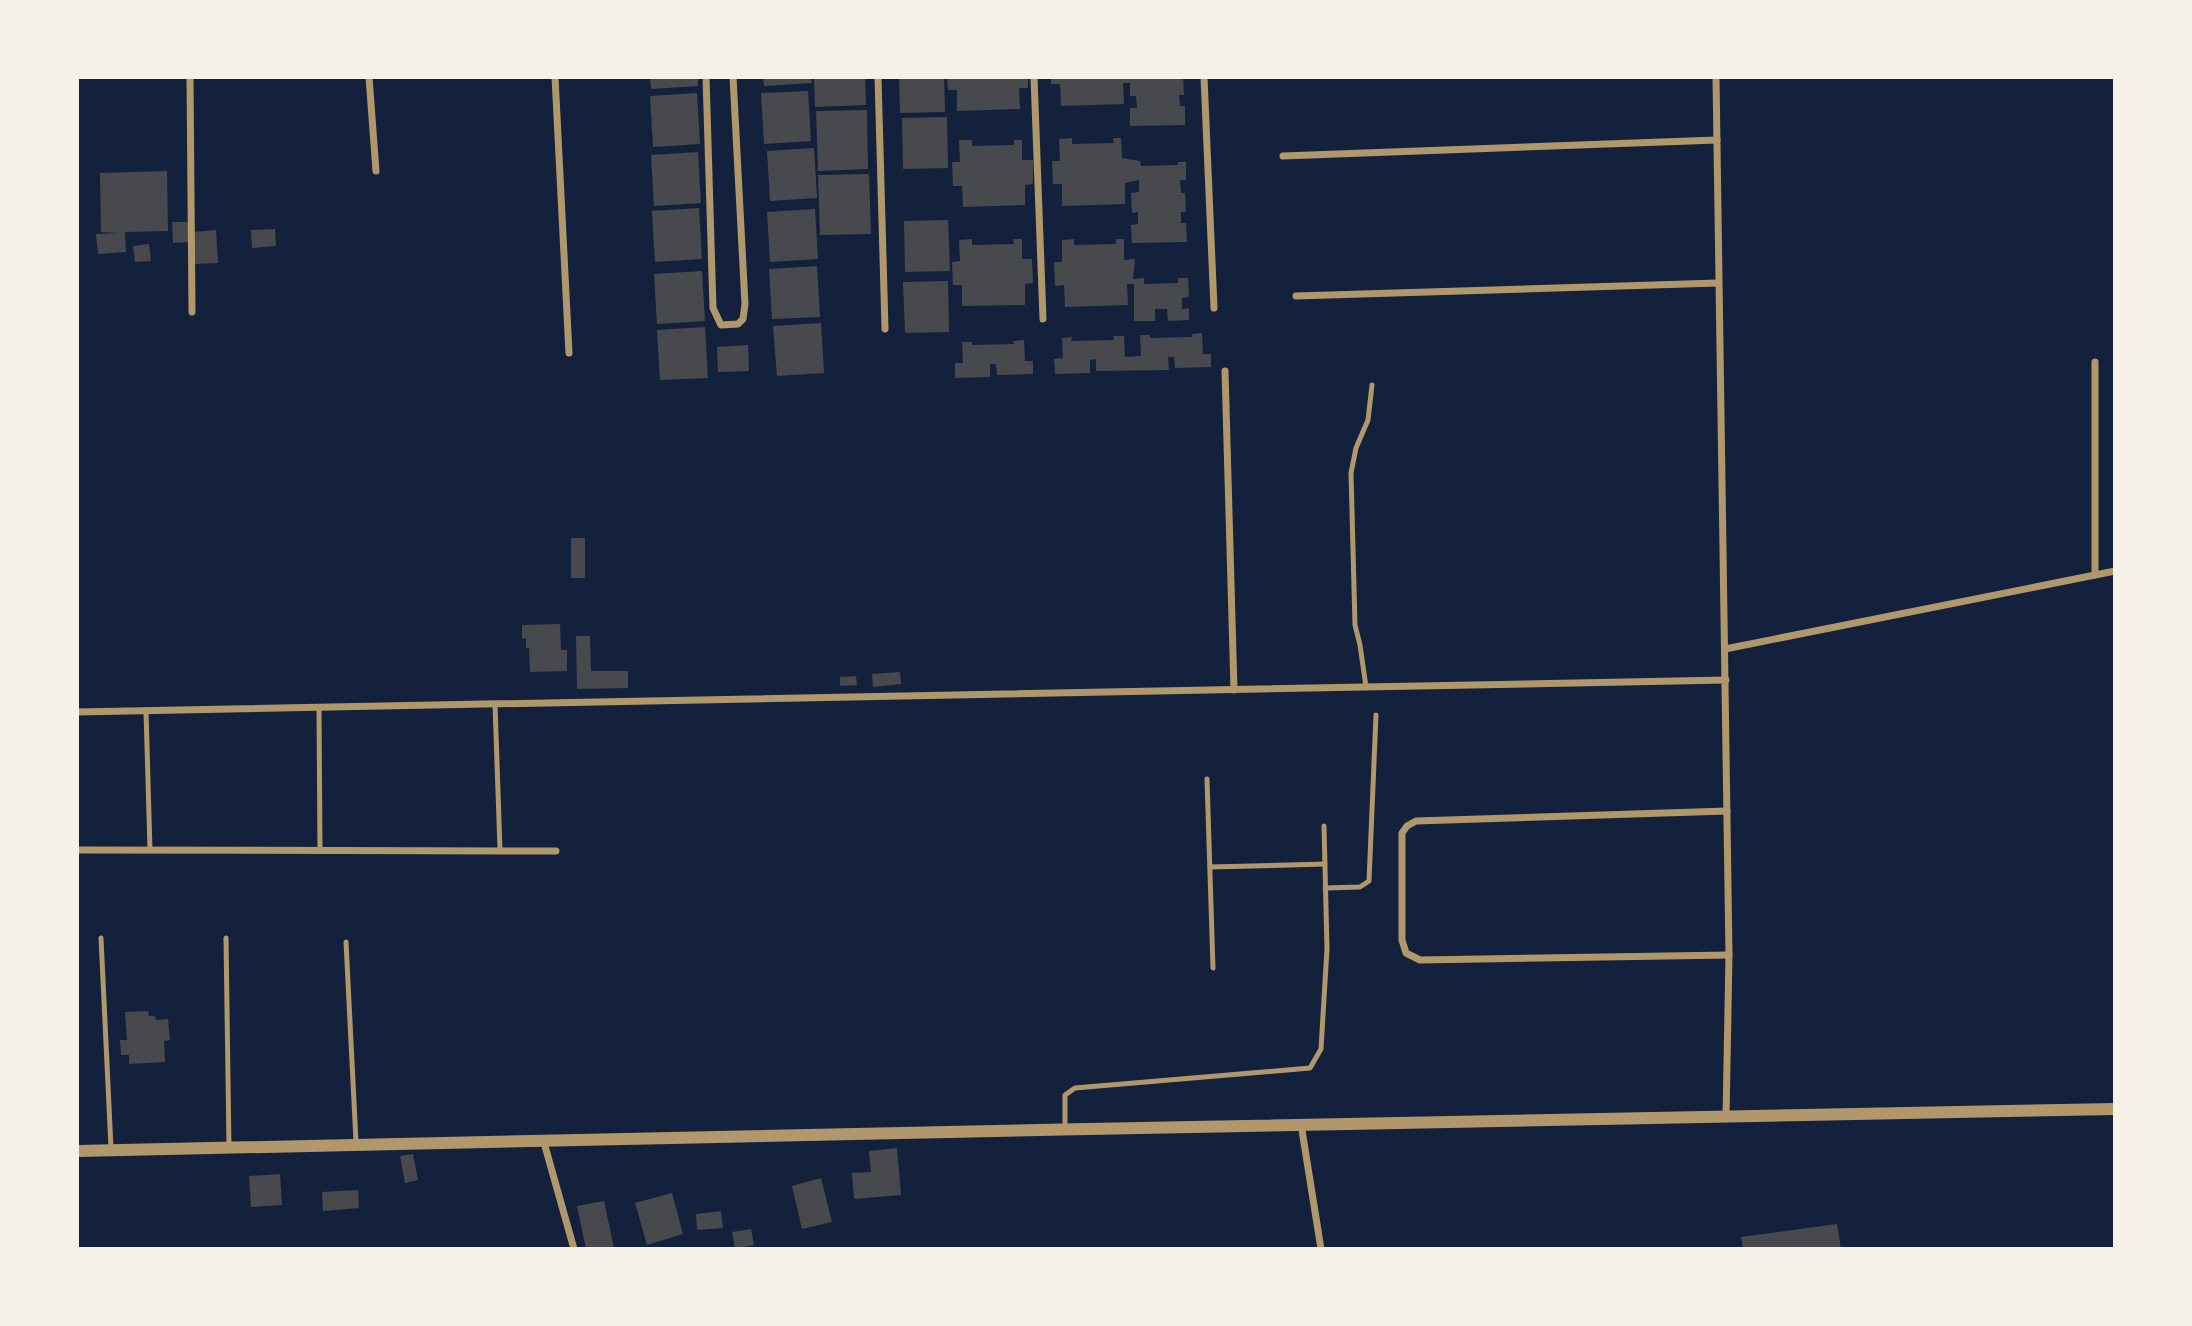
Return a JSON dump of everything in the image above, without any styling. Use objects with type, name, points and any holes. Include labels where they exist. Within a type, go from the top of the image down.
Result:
[{"type":"street","points":[[190,77],[192,312]]},
{"type":"street","points":[[369,77],[376,171]]},
{"type":"street","points":[[555,77],[569,353]]},
{"type":"street","points":[[706,77],[713,308],[721,325],[738,324],[743,319],[745,304],[733,77]]},
{"type":"street","points":[[878,77],[885,329]]},
{"type":"street","points":[[1034,77],[1043,319]]},
{"type":"street","points":[[1204,77],[1214,307]]},
{"type":"street","points":[[1716,77],[1729,955],[1726,1118]]},
{"type":"street","points":[[1283,156],[1717,140]]},
{"type":"street","points":[[1296,296],[1718,283]]},
{"type":"street","points":[[2095,362],[2095,575]]},
{"type":"street","points":[[1226,371],[1234,690]]},
{"type":"street","points":[[1725,649],[2115,571]]},
{"type":"street","points":[[77,712],[1726,680]]},
{"type":"street","points":[[1727,811],[1416,821],[1402,833],[1402,940],[1406,953],[1420,960],[1729,955]]},
{"type":"street","points":[[77,850],[556,850]]},
{"type":"street","points":[[77,1151],[543,1138],[2115,1109]]},
{"type":"street","points":[[1301,1123],[1321,1249]]},
{"type":"street","points":[[543,1138],[575,1249]]},
{"type":"lane","points":[[1366,687],[1355,625],[1351,473],[1356,448],[1368,421],[1372,385]]},
{"type":"lane","points":[[495,704],[500,850]]},
{"type":"lane","points":[[319,707],[320,850]]},
{"type":"lane","points":[[146,711],[150,850]]},
{"type":"lane","points":[[1325,888],[1360,887],[1368,881],[1376,715]]},
{"type":"lane","points":[[1207,779],[1213,968]]},
{"type":"lane","points":[[1065,1128],[1065,1095],[1075,1088],[1310,1068],[1321,1049],[1327,949],[1324,826]]},
{"type":"lane","points":[[1210,867],[1325,864]]},
{"type":"lane","points":[[101,938],[111,1150]]},
{"type":"lane","points":[[226,938],[229,1147]]},
{"type":"lane","points":[[346,942],[356,1143]]},
{"type":"building","points":[[650,77],[698,77],[698,86],[651,89]]},
{"type":"building","points":[[763,77],[811,77],[812,83],[764,86]]},
{"type":"building","points":[[814,77],[865,77],[866,105],[815,107]]},
{"type":"building","points":[[899,77],[944,77],[945,112],[900,113]]},
{"type":"building","points":[[947,77],[1028,77],[1028,88],[1019,88],[1020,109],[957,111],[957,90],[948,90]]},
{"type":"building","points":[[1051,77],[1183,77],[1184,95],[1179,95],[1180,106],[1185,106],[1185,125],[1130,126],[1130,108],[1137,108],[1136,96],[1130,96],[1130,83],[1123,83],[1124,104],[1061,106],[1060,84],[1051,84]]},
{"type":"building","points":[[808,91],[811,141],[764,144],[761,93]]},
{"type":"building","points":[[697,93],[700,144],[653,147],[650,96]]},
{"type":"building","points":[[867,110],[868,169],[818,171],[816,111]]},
{"type":"building","points":[[947,117],[948,168],[903,169],[902,118]]},
{"type":"building","points":[[1072,138],[1072,144],[1114,143],[1113,138],[1121,138],[1122,158],[1140,161],[1141,166],[1178,165],[1178,162],[1186,162],[1186,180],[1180,180],[1181,193],[1185,193],[1186,212],[1181,212],[1181,223],[1186,223],[1187,242],[1132,243],[1131,225],[1138,224],[1138,212],[1132,213],[1131,193],[1139,192],[1139,180],[1125,183],[1125,204],[1062,206],[1062,184],[1053,184],[1052,161],[1060,161],[1059,139]]},
{"type":"building","points":[[959,140],[972,140],[972,146],[1014,145],[1014,140],[1022,140],[1022,160],[1033,160],[1033,184],[1025,185],[1025,205],[963,207],[962,186],[953,186],[952,162],[960,162]]},
{"type":"building","points":[[814,148],[817,198],[770,201],[767,151]]},
{"type":"building","points":[[698,152],[701,203],[654,206],[651,155]]},
{"type":"building","points":[[167,171],[168,231],[125,232],[126,252],[98,254],[96,234],[118,233],[101,232],[100,173]]},
{"type":"building","points":[[869,174],[871,234],[820,235],[818,175]]},
{"type":"building","points":[[699,208],[702,259],[655,262],[652,211]]},
{"type":"building","points":[[815,209],[818,259],[770,262],[767,212]]},
{"type":"building","points":[[948,220],[950,271],[905,272],[904,221]]},
{"type":"building","points":[[172,222],[188,222],[189,242],[173,243]]},
{"type":"building","points":[[275,229],[276,246],[252,248],[251,230]]},
{"type":"building","points":[[216,230],[218,263],[195,264],[193,232]]},
{"type":"building","points":[[972,239],[972,245],[1014,244],[1013,239],[1022,239],[1022,259],[1032,259],[1033,283],[1025,284],[1025,305],[962,306],[962,285],[953,285],[952,262],[960,261],[959,240]]},
{"type":"building","points":[[1074,239],[1074,245],[1116,244],[1116,239],[1124,239],[1124,260],[1135,259],[1133,279],[1144,278],[1144,284],[1178,283],[1178,278],[1188,278],[1189,297],[1182,298],[1182,309],[1189,308],[1189,320],[1168,321],[1167,309],[1155,309],[1155,321],[1134,321],[1134,284],[1127,284],[1128,305],[1065,307],[1064,285],[1055,286],[1054,262],[1062,262],[1062,240]]},
{"type":"building","points":[[149,244],[151,261],[135,262],[133,246]]},
{"type":"building","points":[[817,266],[820,317],[772,319],[769,269]]},
{"type":"building","points":[[702,271],[705,321],[657,324],[654,274]]},
{"type":"building","points":[[948,281],[949,332],[905,333],[903,282]]},
{"type":"building","points":[[821,323],[824,373],[777,376],[773,326]]},
{"type":"building","points":[[705,327],[708,378],[660,380],[657,330]]},
{"type":"building","points":[[1202,333],[1203,354],[1211,354],[1211,367],[1175,368],[1174,357],[1168,357],[1169,370],[1096,371],[1096,359],[1090,360],[1090,373],[1055,374],[1054,359],[1063,358],[1062,338],[1072,337],[1071,341],[1114,340],[1113,336],[1124,336],[1125,357],[1141,356],[1140,335],[1150,335],[1150,338],[1192,337],[1192,334]]},
{"type":"building","points":[[1024,340],[1025,361],[1033,361],[1033,374],[997,375],[996,364],[990,364],[990,377],[955,378],[955,363],[963,363],[962,342],[972,342],[972,345],[1014,344],[1013,341]]},
{"type":"building","points":[[748,345],[749,371],[718,372],[717,347]]},
{"type":"building","points":[[571,538],[585,538],[585,578],[571,578]]},
{"type":"building","points":[[560,624],[561,650],[567,650],[567,671],[530,672],[529,648],[526,648],[526,638],[522,639],[522,625]]},
{"type":"building","points":[[576,636],[590,636],[591,671],[628,671],[628,688],[577,689]]},
{"type":"building","points":[[900,672],[901,684],[873,687],[872,674]]},
{"type":"building","points":[[856,676],[857,685],[840,686],[840,677]]},
{"type":"building","points":[[148,1011],[149,1016],[155,1016],[156,1020],[168,1019],[170,1040],[164,1041],[165,1062],[129,1064],[129,1055],[121,1055],[120,1040],[127,1040],[125,1012]]},
{"type":"building","points":[[897,1148],[901,1195],[854,1199],[852,1173],[871,1172],[869,1151]]},
{"type":"building","points":[[413,1154],[418,1180],[405,1183],[400,1156]]},
{"type":"building","points":[[280,1174],[282,1205],[251,1207],[249,1176]]},
{"type":"building","points":[[821,1178],[832,1222],[802,1229],[792,1186]]},
{"type":"building","points":[[358,1190],[359,1208],[323,1211],[322,1192]]},
{"type":"building","points":[[672,1193],[683,1234],[647,1245],[635,1203]]},
{"type":"building","points":[[604,1201],[614,1248],[586,1249],[577,1206]]},
{"type":"building","points":[[721,1211],[723,1228],[697,1230],[696,1214]]},
{"type":"building","points":[[1837,1224],[1841,1249],[1743,1249],[1741,1237]]},
{"type":"building","points":[[751,1229],[754,1245],[735,1249],[732,1232]]}]
